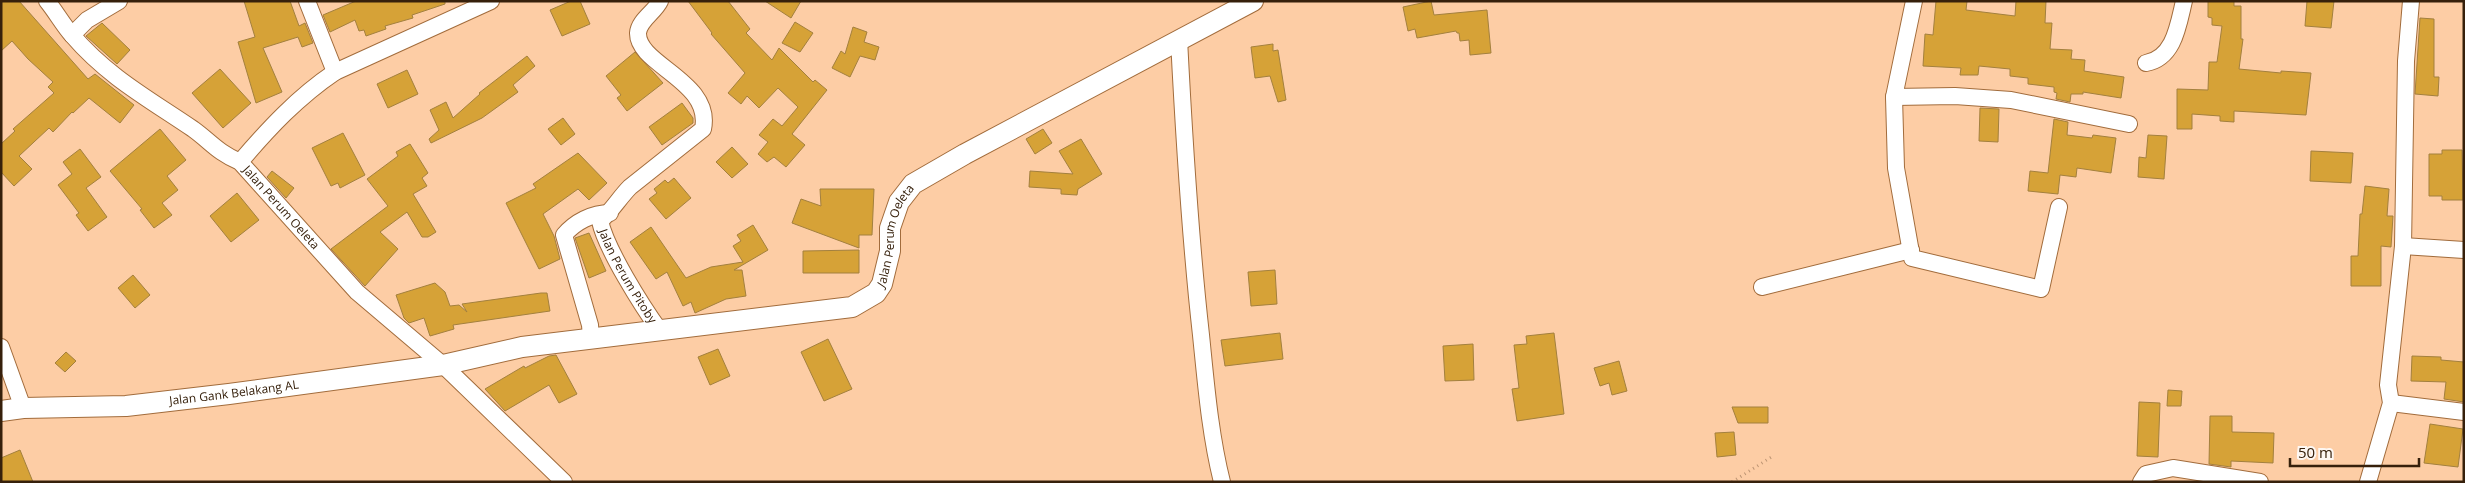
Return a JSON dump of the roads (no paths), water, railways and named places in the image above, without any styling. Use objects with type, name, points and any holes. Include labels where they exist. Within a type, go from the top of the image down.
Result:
[{"type":"street","name":"Jalan Perum Oeleta","points":[[47,1],[72,35],[131,89],[194,130],[221,154],[240,162],[357,292],[444,365],[564,482]]},
{"type":"street","points":[[72,35],[87,20],[119,1]]},
{"type":"street","points":[[307,1],[335,72]]},
{"type":"street","points":[[240,162],[278,118],[312,88],[335,72],[491,1]]},
{"type":"street","name":"Jalan Perum Pitoby","points":[[660,1],[641,25],[638,33],[641,43],[656,60],[685,84],[700,101],[705,120],[703,129],[630,187],[620,197],[610,213],[600,221],[602,230],[645,310],[660,331]]},
{"type":"street","name":"Jalan Perum Oeleta","points":[[444,365],[522,347],[591,337],[660,331],[852,307],[876,293],[886,276],[890,251],[890,228],[899,202],[913,184],[965,154],[1253,1]]},
{"type":"street","points":[[1914,1],[1894,97],[1896,168],[1912,258],[2041,289],[2059,207]]},
{"type":"street","points":[[2146,63],[2157,61],[2166,53],[2184,1]]},
{"type":"street","points":[[2368,482],[2391,403],[2388,385],[2403,246],[2406,61],[2411,1]]},
{"type":"street","points":[[1179,39],[1185,169],[1194,280],[1211,427],[1222,482]]},
{"type":"street","points":[[1894,97],[1955,96],[2011,100],[2129,124]]},
{"type":"street","points":[[591,337],[590,324],[564,235],[573,224],[599,213],[610,213]]},
{"type":"street","points":[[2403,246],[2464,250]]},
{"type":"street","points":[[1762,286],[1911,250]]},
{"type":"street","points":[[1,347],[23,408]]},
{"type":"street","name":"Jalan Gank Belakang AL","points":[[1,411],[23,408],[126,406],[444,365]]},
{"type":"street","points":[[2391,403],[2464,412]]},
{"type":"street","points":[[2140,482],[2146,474],[2173,468],[2260,482]]}]
